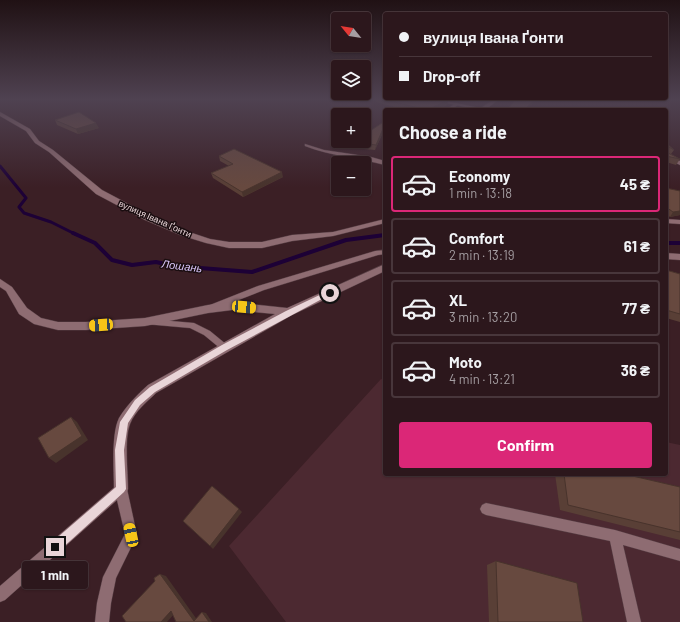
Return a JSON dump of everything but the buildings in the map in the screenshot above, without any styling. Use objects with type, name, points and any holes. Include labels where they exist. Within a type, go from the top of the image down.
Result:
[{"type":"street","name":"вулиця Івана Ґонти","points":[[26,129],[37,142],[51,151],[99,192],[176,230],[209,241],[230,245],[262,245],[292,238],[333,234],[383,222]]},
{"type":"street","points":[[668,157],[680,163]]},
{"type":"street","points":[[668,221],[680,222]]},
{"type":"street","points":[[668,256],[680,257]]},
{"type":"street","points":[[121,489],[120,450],[124,422],[138,403],[152,389],[288,312],[383,268]]},
{"type":"street","points":[[0,282],[9,288],[23,311],[38,321],[58,326],[86,326],[146,322],[208,309],[232,306],[288,312]]},
{"type":"lane","points":[[307,145],[323,151],[383,162]]},
{"type":"lane","points":[[208,309],[261,288],[383,252]]},
{"type":"lane","points":[[146,322],[191,325],[207,333],[224,348]]},
{"type":"lane","points":[[0,595],[121,489],[131,535],[110,577],[104,603],[102,622]]},
{"type":"lane","points":[[486,509],[615,536],[680,555]]},
{"type":"lane","points":[[615,536],[634,622]]},
{"type":"shaded area","points":[[381,379],[383,380],[383,476],[668,476],[668,442],[680,445],[680,622],[286,622],[229,546]]},
{"type":"waterway","name":"Лошань","points":[[0,166],[26,198],[19,207],[24,213],[51,222],[73,233]]},
{"type":"waterway","name":"Лошань","points":[[73,233],[95,243],[112,260],[132,265],[156,262],[174,266],[252,272],[346,240],[383,235]]},
{"type":"waterway","name":"Лошань","points":[[668,243],[680,243]]},
{"type":"route","points":[[55,547],[121,489],[120,450],[124,422],[138,403],[152,389],[288,312],[330,293]]}]
